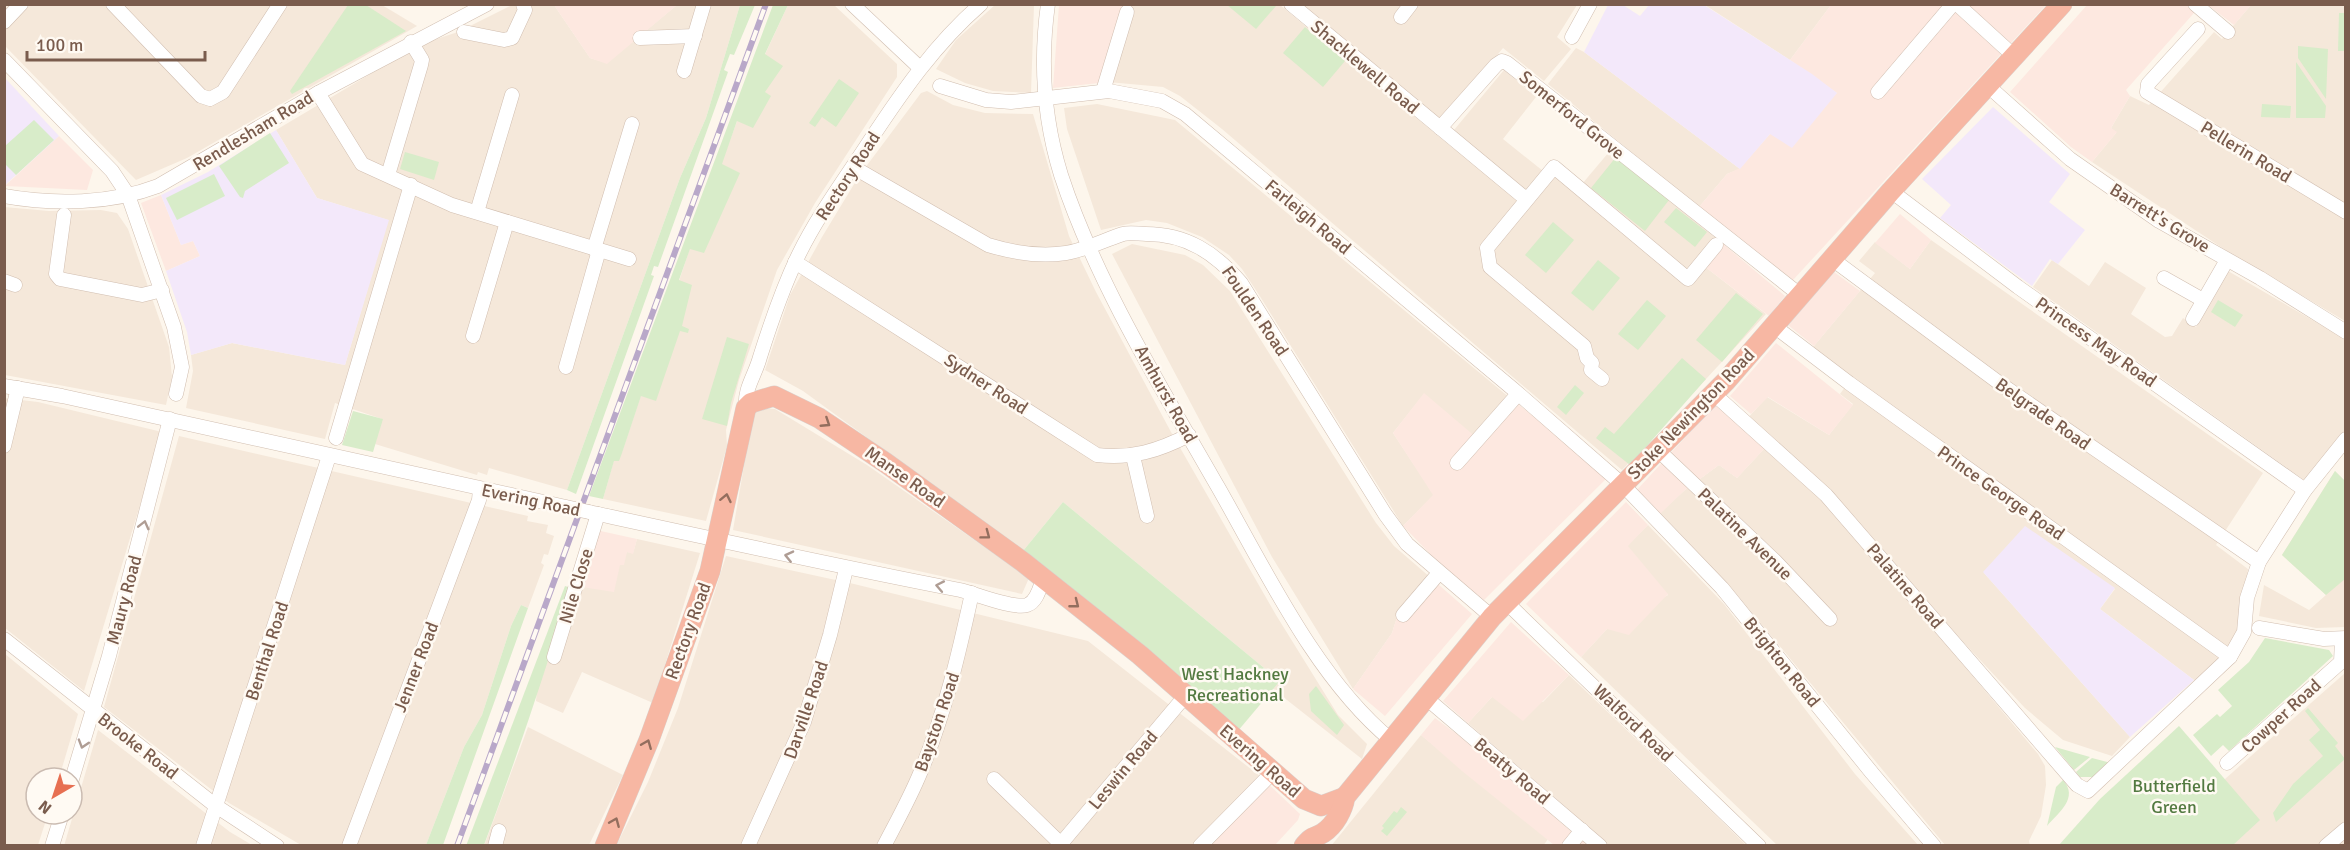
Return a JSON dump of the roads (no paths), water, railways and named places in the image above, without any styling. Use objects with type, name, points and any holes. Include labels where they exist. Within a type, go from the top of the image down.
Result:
[{"type":"highway","name":"Stoke Newington Road","points":[[1315,836],[1343,811],[1345,796],[1492,616],[1714,394],[1891,191],[2062,4]]},
{"type":"highway","points":[[746,408],[751,403],[774,396]]},
{"type":"highway","name":"Manse Road","points":[[774,396],[819,418],[1036,573]]},
{"type":"highway","name":"Rectory Road","points":[[605,846],[653,729],[710,571],[746,408]]},
{"type":"highway","name":"Evering Road","points":[[1036,573],[1186,695],[1304,800],[1321,806],[1345,796]]},
{"type":"highway","points":[[1304,800],[1315,836]]},
{"type":"street","points":[[4,22],[21,4]]},
{"type":"street","points":[[113,4],[201,96],[210,99],[223,92],[280,4]]},
{"type":"street","name":"Rendlesham Road","points":[[4,196],[64,202],[143,192],[177,177],[318,93],[487,4]]},
{"type":"street","points":[[464,32],[504,40],[512,38],[525,10],[523,4]]},
{"type":"street","points":[[684,71],[704,4]]},
{"type":"street","points":[[852,4],[920,69]]},
{"type":"street","name":"Rectory Road","points":[[746,408],[746,392],[756,372],[778,303],[795,262],[853,167],[920,69],[947,36],[981,4]]},
{"type":"street","name":"Amhurst Road","points":[[1048,4],[1043,51],[1045,98],[1061,174],[1089,247],[1189,435],[1310,645],[1352,705],[1390,740]]},
{"type":"street","name":"Shacklewell Road","points":[[1291,4],[1440,128]]},
{"type":"street","points":[[1401,17],[1412,4]]},
{"type":"street","points":[[1878,92],[1955,4],[2014,56]]},
{"type":"street","points":[[2195,4],[2203,23],[2228,32]]},
{"type":"street","points":[[1572,37],[1587,6]]},
{"type":"street","points":[[472,12],[482,35]]},
{"type":"street","points":[[1103,91],[1127,12]]},
{"type":"street","name":"Pellerin Road","points":[[2203,23],[2148,84],[2147,92],[2346,212]]},
{"type":"street","points":[[640,38],[694,36]]},
{"type":"street","points":[[388,175],[422,60],[411,42]]},
{"type":"street","points":[[4,60],[112,171],[128,195],[174,327],[181,359],[176,394]]},
{"type":"street","name":"Somerford Grove","points":[[1440,128],[1496,65],[1502,62],[1507,63],[1800,295]]},
{"type":"street","name":"Farleigh Road","points":[[940,86],[986,100],[1011,102],[1103,91],[1138,95],[1162,101],[1185,114],[1623,485]]},
{"type":"street","name":"Barrett's Grove","points":[[1987,86],[2070,159],[2159,221],[2346,332]]},
{"type":"street","points":[[318,93],[362,164],[435,198],[629,259]]},
{"type":"street","points":[[477,212],[512,96]]},
{"type":"street","points":[[566,367],[632,124]]},
{"type":"street","points":[[1440,128],[1526,199]]},
{"type":"street","name":"Foulden Road","points":[[853,167],[988,245],[1012,252],[1041,255],[1089,247],[1126,233],[1155,234],[1177,237],[1200,246],[1221,260],[1240,284],[1385,514],[1407,544],[1492,616]]},
{"type":"street","points":[[1602,379],[1591,369],[1592,363],[1587,358],[1584,346],[1490,267],[1487,248],[1526,199],[1554,167],[1689,279],[1716,245]]},
{"type":"street","points":[[336,438],[411,186]]},
{"type":"street","name":"Princess May Road","points":[[1891,191],[2037,300],[2305,490]]},
{"type":"street","points":[[64,216],[56,274],[60,279],[142,295],[162,290]]},
{"type":"street","points":[[473,336],[507,222]]},
{"type":"street","name":"Belgrade Road","points":[[1832,260],[1993,379],[2259,562]]},
{"type":"street","points":[[2193,319],[2227,260]]},
{"type":"street","name":"Sydner Road","points":[[795,262],[1097,455],[1133,456],[1166,447],[1189,435]]},
{"type":"street","points":[[2164,278],[2203,300]]},
{"type":"street","name":"Prince George Road","points":[[1774,326],[1858,390],[2230,657]]},
{"type":"street","points":[[756,372],[759,384],[774,396]]},
{"type":"street","points":[[4,446],[11,387]]},
{"type":"street","name":"Evering Road","points":[[11,387],[170,419],[846,569],[972,593],[1017,605],[1028,604],[1035,599],[1036,573]]},
{"type":"street","points":[[1457,463],[1518,394]]},
{"type":"street","name":"Palatine Road","points":[[1714,394],[1826,495],[2087,789],[2230,657],[2244,632],[2247,598],[2259,562],[2305,490],[2346,439]]},
{"type":"street","name":"Maury Road","points":[[76,766],[93,710],[170,419]]},
{"type":"street","name":"Palatine Avenue","points":[[1659,451],[1775,561],[1830,619]]},
{"type":"street","name":"Benthal Road","points":[[203,846],[329,456]]},
{"type":"street","points":[[1133,456],[1147,516]]},
{"type":"street","name":"Brighton Road","points":[[1623,485],[1722,588],[1934,846]]},
{"type":"street","name":"Jenner Road","points":[[349,846],[479,500],[480,489]]},
{"type":"street","name":"Nile Close","points":[[554,657],[594,513]]},
{"type":"street","name":"Darville Road","points":[[748,846],[804,722],[827,646],[846,569]]},
{"type":"street","points":[[1404,615],[1439,573]]},
{"type":"street","name":"Bayston Road","points":[[884,846],[921,772],[941,717],[958,658],[972,593]]},
{"type":"street","name":"Walford Road","points":[[1506,602],[1759,846]]},
{"type":"street","points":[[2259,628],[2324,639],[2344,639]]},
{"type":"street","name":"Brooke Road","points":[[4,639],[216,806],[277,846]]},
{"type":"street","name":"Cowper Road","points":[[2227,764],[2341,662],[2344,639]]},
{"type":"street","name":"Leswin Road","points":[[1061,845],[1186,695]]},
{"type":"street","name":"Beatty Road","points":[[1425,697],[1600,846]]},
{"type":"street","points":[[1200,846],[1272,773]]},
{"type":"street","points":[[994,779],[1061,845]]},
{"type":"street","points":[[52,846],[58,826]]},
{"type":"street","points":[[2326,846],[2346,829]]},
{"type":"street","points":[[1569,846],[1582,830]]},
{"type":"street","points":[[495,846],[499,831]]},
{"type":"railway","points":[[457,846],[766,4]]},
{"type":"park label","name":"West Hackney Recreational","points":[[1235,684]]},
{"type":"park label","name":"Butterfield Green","points":[[2174,796]]}]
